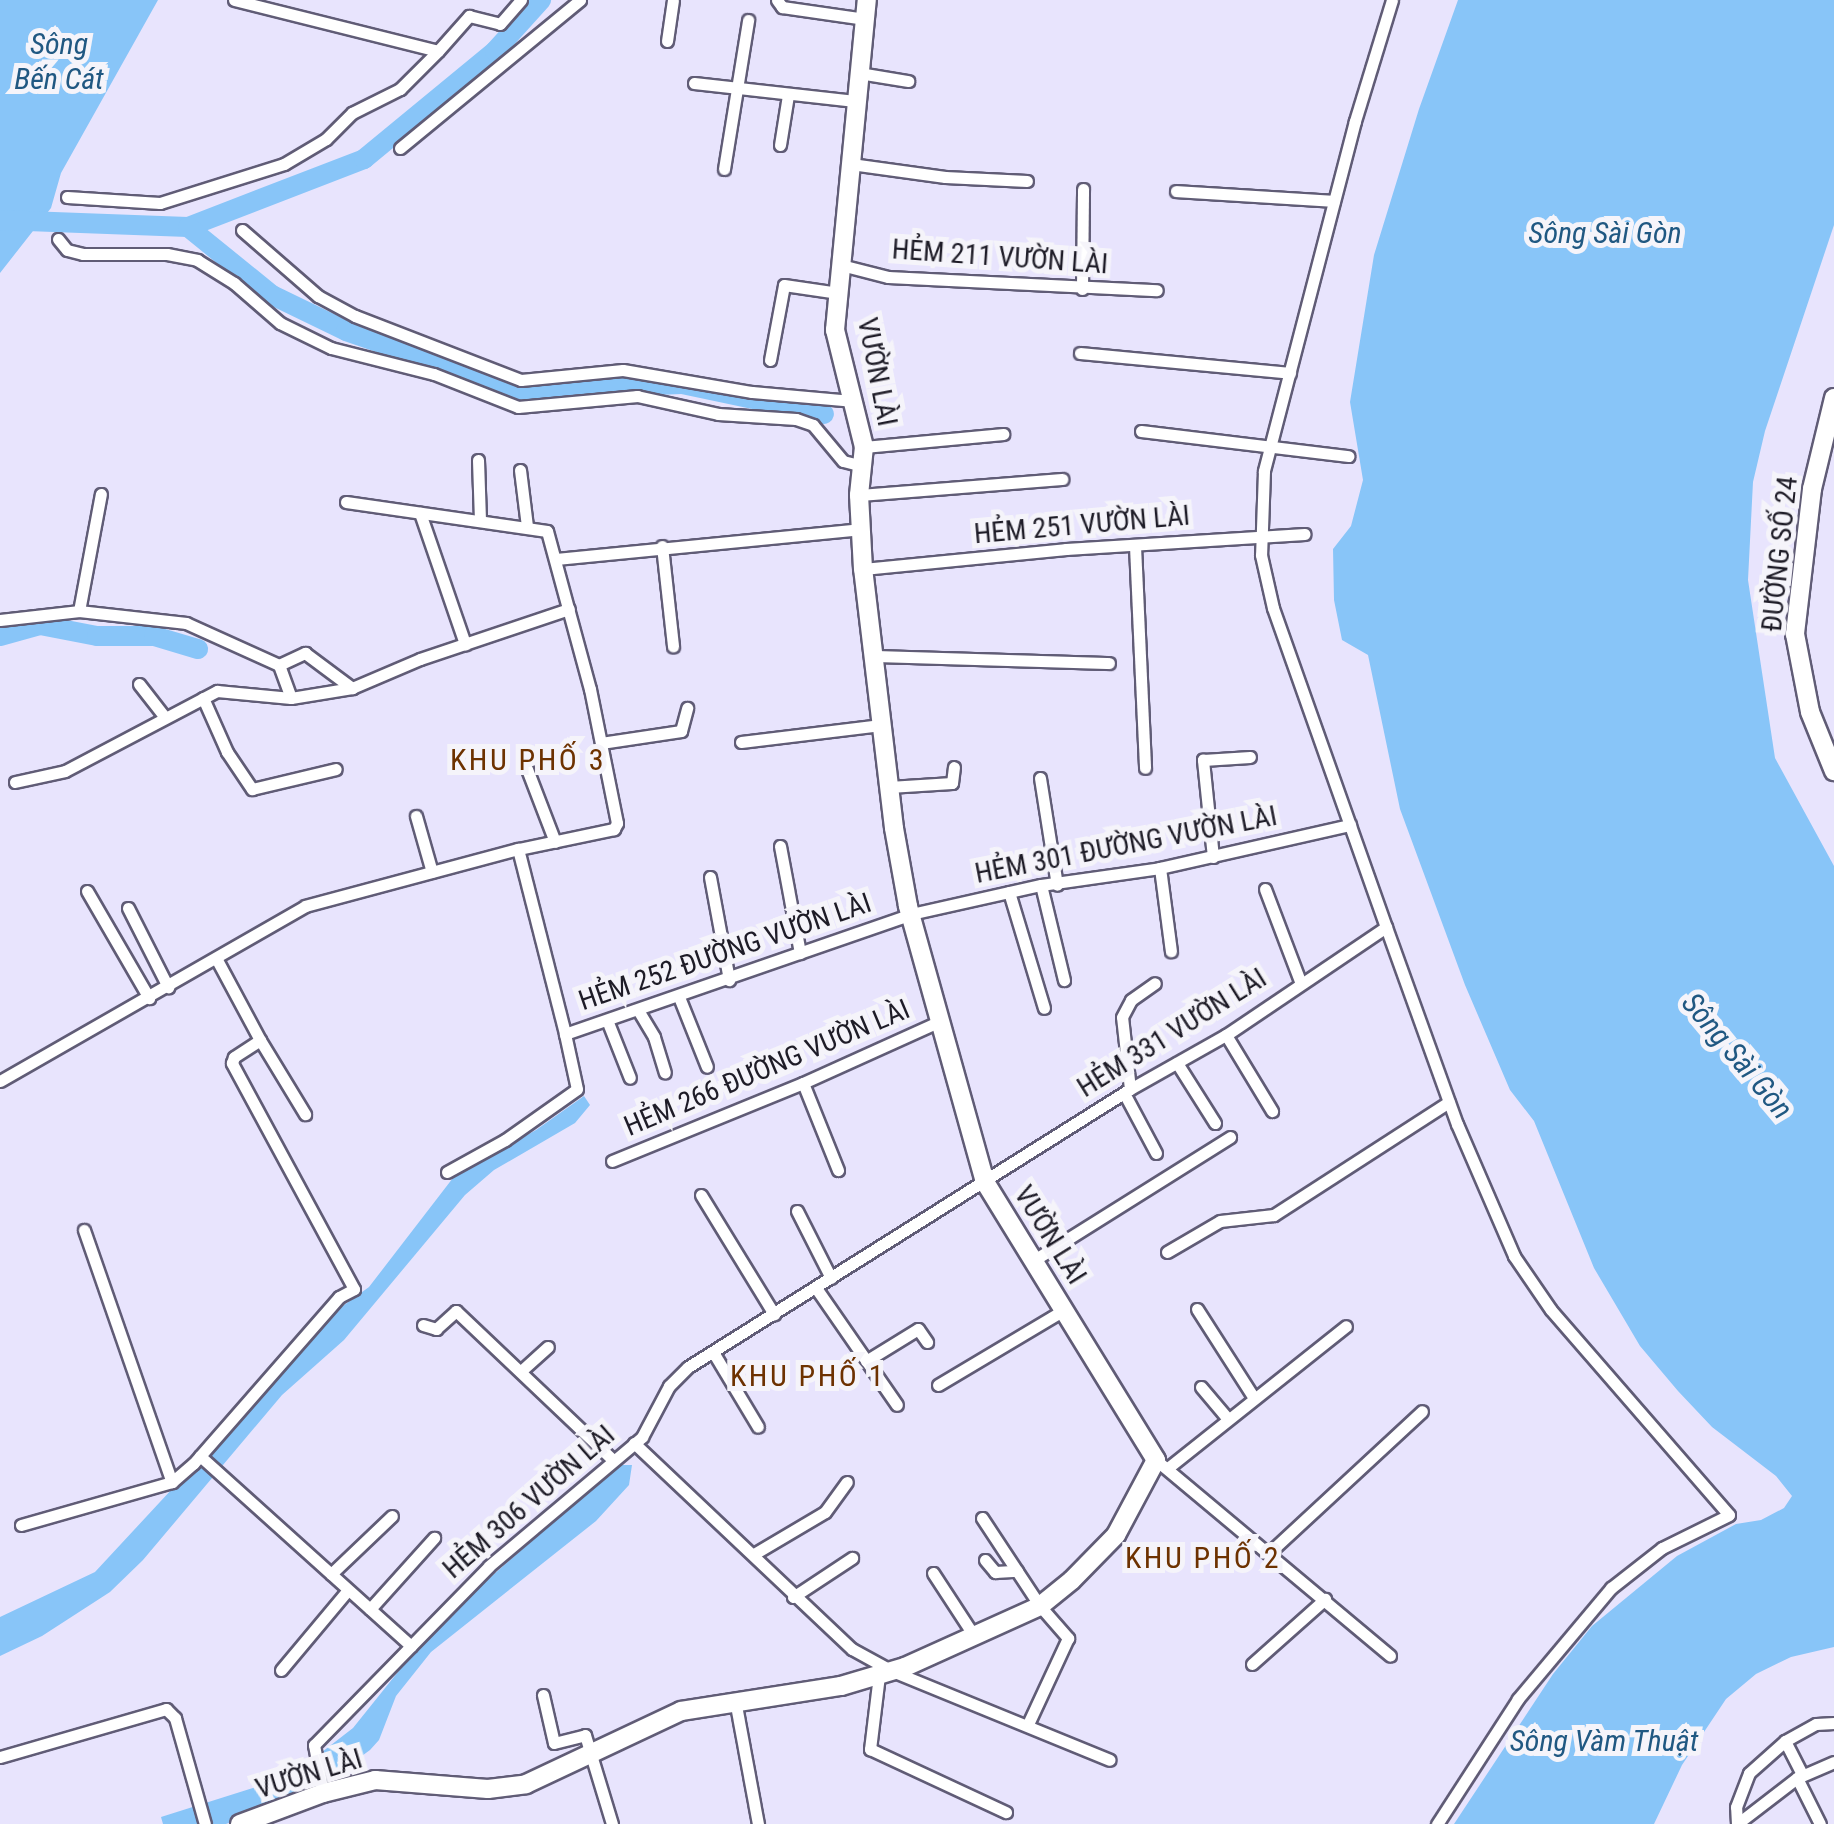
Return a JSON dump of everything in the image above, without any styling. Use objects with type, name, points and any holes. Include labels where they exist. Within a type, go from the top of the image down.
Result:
[{"type":"main road","name":"VƯỜN LÀI","points":[[240,1824],[278,1817],[323,1793],[388,1780],[504,1788],[545,1779],[681,1710],[841,1686],[885,1673],[1040,1606],[1116,1535],[1162,1463],[1031,1262],[985,1182],[911,914],[889,787],[863,568],[859,495],[864,457],[835,330],[866,10]]},
{"type":"main road","name":"ĐƯỜNG SỐ 24","points":[[1834,398],[1807,516],[1796,634],[1810,712],[1834,771]]},
{"type":"street","points":[[234,0],[438,50]]},
{"type":"street","points":[[68,197],[160,202],[284,164],[326,138],[352,113],[400,89],[469,16],[500,24],[520,0]]},
{"type":"street","points":[[400,148],[580,0]]},
{"type":"street","points":[[667,41],[673,0]]},
{"type":"street","points":[[777,0],[782,7],[866,10]]},
{"type":"street","points":[[1392,0],[1270,443],[1260,534],[1273,608],[1449,1102],[1490,1206],[1524,1270],[1551,1310],[1728,1514],[1662,1548],[1612,1588],[1518,1699],[1438,1824]]},
{"type":"street","points":[[724,169],[748,20]]},
{"type":"street","points":[[859,73],[908,80]]},
{"type":"street","points":[[694,83],[855,101]]},
{"type":"street","points":[[780,145],[788,94]]},
{"type":"street","points":[[852,164],[944,177],[1026,180]]},
{"type":"street","points":[[1082,288],[1084,189]]},
{"type":"street","points":[[1176,191],[1334,201]]},
{"type":"street","points":[[242,230],[297,280],[330,302],[390,331],[521,380],[622,370],[752,392],[852,401]]},
{"type":"street","points":[[58,239],[66,250],[83,254],[167,254],[197,260],[234,282],[280,323],[331,348],[434,374],[518,407],[637,396],[718,414],[796,418],[813,425],[843,460],[1003,434]]},
{"type":"street","name":"HẺM 211 VƯỜN LÀI","points":[[840,265],[888,277],[1157,290]]},
{"type":"street","points":[[770,360],[784,285],[838,293]]},
{"type":"street","points":[[1080,353],[1290,373]]},
{"type":"street","points":[[1141,431],[1270,443],[1349,456]]},
{"type":"street","points":[[478,460],[480,518]]},
{"type":"street","points":[[520,470],[528,526]]},
{"type":"street","points":[[859,495],[1062,479]]},
{"type":"street","points":[[79,611],[101,494]]},
{"type":"street","points":[[0,1081],[306,906],[518,849],[614,829],[617,823],[601,743],[547,531],[480,518],[346,502]]},
{"type":"street","points":[[420,513],[465,644]]},
{"type":"street","points":[[556,560],[662,546],[860,529]]},
{"type":"street","name":"HẺM 251 VƯỜN LÀI","points":[[863,568],[1260,534],[1305,534]]},
{"type":"street","points":[[662,546],[673,646]]},
{"type":"street","points":[[1134,546],[1145,768]]},
{"type":"street","points":[[16,782],[65,771],[218,691],[291,698],[352,688],[465,644],[569,610]]},
{"type":"street","points":[[0,620],[79,611],[186,623],[279,665],[291,698]]},
{"type":"street","points":[[279,665],[305,652],[352,688]]},
{"type":"street","points":[[873,656],[1109,662]]},
{"type":"street","points":[[139,684],[164,716]]},
{"type":"street","points":[[203,698],[228,752],[252,789],[336,769]]},
{"type":"street","points":[[601,743],[681,731],[687,708]]},
{"type":"street","points":[[741,742],[881,725]]},
{"type":"street","points":[[1212,857],[1203,760],[1250,757]]},
{"type":"street","points":[[889,787],[952,784],[954,767]]},
{"type":"street","points":[[527,769],[555,842]]},
{"type":"street","points":[[1040,778],[1057,884]]},
{"type":"street","points":[[416,816],[432,872]]},
{"type":"street","name":"HẺM 301 ĐƯỜNG VƯỜN LÀI","points":[[911,914],[1041,885],[1160,868],[1350,825]]},
{"type":"street","points":[[780,846],[800,954]]},
{"type":"street","name":"HẺM 252 ĐƯỜNG VƯỜN LÀI","points":[[518,849],[565,1034],[911,914]]},
{"type":"street","points":[[1160,868],[1171,950]]},
{"type":"street","points":[[710,877],[729,980]]},
{"type":"street","points":[[1041,885],[1064,980]]},
{"type":"street","points":[[1265,889],[1300,981]]},
{"type":"street","points":[[87,892],[149,998]]},
{"type":"street","points":[[1009,892],[1044,1008]]},
{"type":"street","points":[[128,908],[168,987]]},
{"type":"street","name":"HẺM 331 VƯỜN LÀI","points":[[985,1182],[1127,1091],[1226,1034],[1386,927]]},
{"type":"street","points":[[216,958],[305,1114]]},
{"type":"street","points":[[1154,983],[1131,1000],[1122,1017],[1127,1091],[1156,1153]]},
{"type":"street","points":[[679,997],[707,1067]]},
{"type":"street","points":[[638,1010],[654,1038],[664,1072]]},
{"type":"street","points":[[607,1020],[630,1078]]},
{"type":"street","name":"HẺM 266 ĐƯỜNG VƯỜN LÀI","points":[[612,1161],[803,1083],[940,1021]]},
{"type":"street","points":[[447,1172],[505,1140],[577,1090],[565,1034]]},
{"type":"street","points":[[1226,1034],[1272,1110]]},
{"type":"street","points":[[22,1525],[172,1482],[201,1457],[338,1297],[354,1289],[232,1064],[260,1040]]},
{"type":"street","points":[[1177,1063],[1215,1123]]},
{"type":"street","points":[[803,1083],[838,1170]]},
{"type":"street","points":[[1167,1252],[1220,1222],[1274,1216],[1449,1102]]},
{"type":"street","points":[[1031,1262],[1230,1137]]},
{"type":"street","name":"HẺM 306 VƯỜN LÀI","points":[[323,1793],[314,1745],[488,1566],[642,1437],[669,1386],[713,1352],[985,1182]]},
{"type":"street","points":[[700,1195],[774,1314]]},
{"type":"street","points":[[797,1211],[831,1278]]},
{"type":"street","points":[[84,1230],[172,1482]]},
{"type":"street","points":[[816,1288],[896,1405]]},
{"type":"street","points":[[1197,1309],[1254,1398]]},
{"type":"street","points":[[938,1385],[1064,1310]]},
{"type":"street","points":[[423,1325],[436,1329],[456,1311],[614,1460]]},
{"type":"street","points":[[1346,1326],[1228,1418],[1162,1463],[1390,1656]]},
{"type":"street","points":[[866,1360],[918,1329],[927,1342]]},
{"type":"street","points":[[521,1371],[548,1348]]},
{"type":"street","points":[[713,1352],[758,1427]]},
{"type":"street","points":[[1201,1387],[1228,1418]]},
{"type":"street","points":[[1270,1552],[1422,1411]]},
{"type":"street","points":[[634,1444],[754,1554],[793,1597],[885,1673],[1028,1724],[1110,1760]]},
{"type":"street","points":[[201,1457],[412,1646]]},
{"type":"street","points":[[754,1554],[828,1510],[836,1491],[847,1482]]},
{"type":"street","points":[[330,1574],[392,1516]]},
{"type":"street","points":[[982,1518],[1040,1606],[1068,1638],[1028,1724]]},
{"type":"street","points":[[370,1609],[434,1538]]},
{"type":"street","points":[[793,1597],[852,1558]]},
{"type":"street","points":[[985,1560],[995,1572],[1017,1571]]},
{"type":"street","points":[[932,1573],[974,1636]]},
{"type":"street","points":[[281,1670],[348,1590]]},
{"type":"street","points":[[1252,1664],[1322,1601]]},
{"type":"street","points":[[885,1673],[870,1749],[1006,1812]]},
{"type":"street","points":[[542,1695],[554,1743],[585,1735],[612,1824]]},
{"type":"street","points":[[735,1700],[758,1824]]},
{"type":"street","points":[[0,1758],[163,1708],[175,1718],[205,1824]]},
{"type":"street","points":[[1737,1824],[1736,1807],[1748,1773],[1785,1741],[1816,1724],[1834,1722]]},
{"type":"street","points":[[1785,1741],[1820,1824]]},
{"type":"street","points":[[1737,1824],[1800,1777],[1834,1762]]},
{"type":"water","name":"Sông Bến Cát","points":[[0,0],[158,0],[61,173],[51,208],[0,273]]},
{"type":"water","name":"Sông Sài Gòn","points":[[1458,0],[1834,0],[1834,225],[1765,431],[1753,482],[1748,580],[1775,758],[1834,866],[1834,1647],[1791,1657],[1756,1674],[1726,1699],[1682,1765],[1654,1824],[1454,1824],[1553,1674],[1592,1626],[1677,1556],[1736,1524],[1761,1520],[1784,1508],[1792,1496],[1776,1476],[1712,1427],[1678,1391],[1640,1346],[1594,1268],[1534,1121],[1510,1090],[1465,985],[1400,809],[1368,655],[1342,640],[1334,600],[1333,549],[1351,526],[1363,480],[1350,402],[1374,255]]},
{"type":"water","points":[[584,1096],[590,1105],[575,1123],[494,1170],[465,1195],[344,1340],[282,1395],[143,1560],[110,1592],[42,1636],[0,1656],[0,1617],[95,1572],[340,1308],[369,1287],[456,1174],[536,1130]]},
{"type":"water","points":[[618,1465],[632,1465],[629,1485],[596,1521],[431,1652],[396,1696],[379,1740],[370,1750],[318,1788],[226,1824],[163,1824],[161,1817],[259,1786],[313,1759],[353,1728],[434,1627]]},
{"type":"waterway","points":[[0,220],[188,227],[364,159],[495,51],[541,0]]},
{"type":"waterway","points":[[188,227],[272,295],[346,331],[516,390],[682,384],[824,414]]},
{"type":"waterway","points":[[0,636],[40,625],[97,636],[154,636],[198,649]]},
{"type":"district","name":"KHU PHỐ 3","points":[[528,760]]},
{"type":"district","name":"KHU PHỐ 1","points":[[808,1376]]},
{"type":"district","name":"KHU PHỐ 2","points":[[1203,1558]]},
{"type":"water label","name":"Sông Vàm Thuật","points":[[1604,1741]]}]
